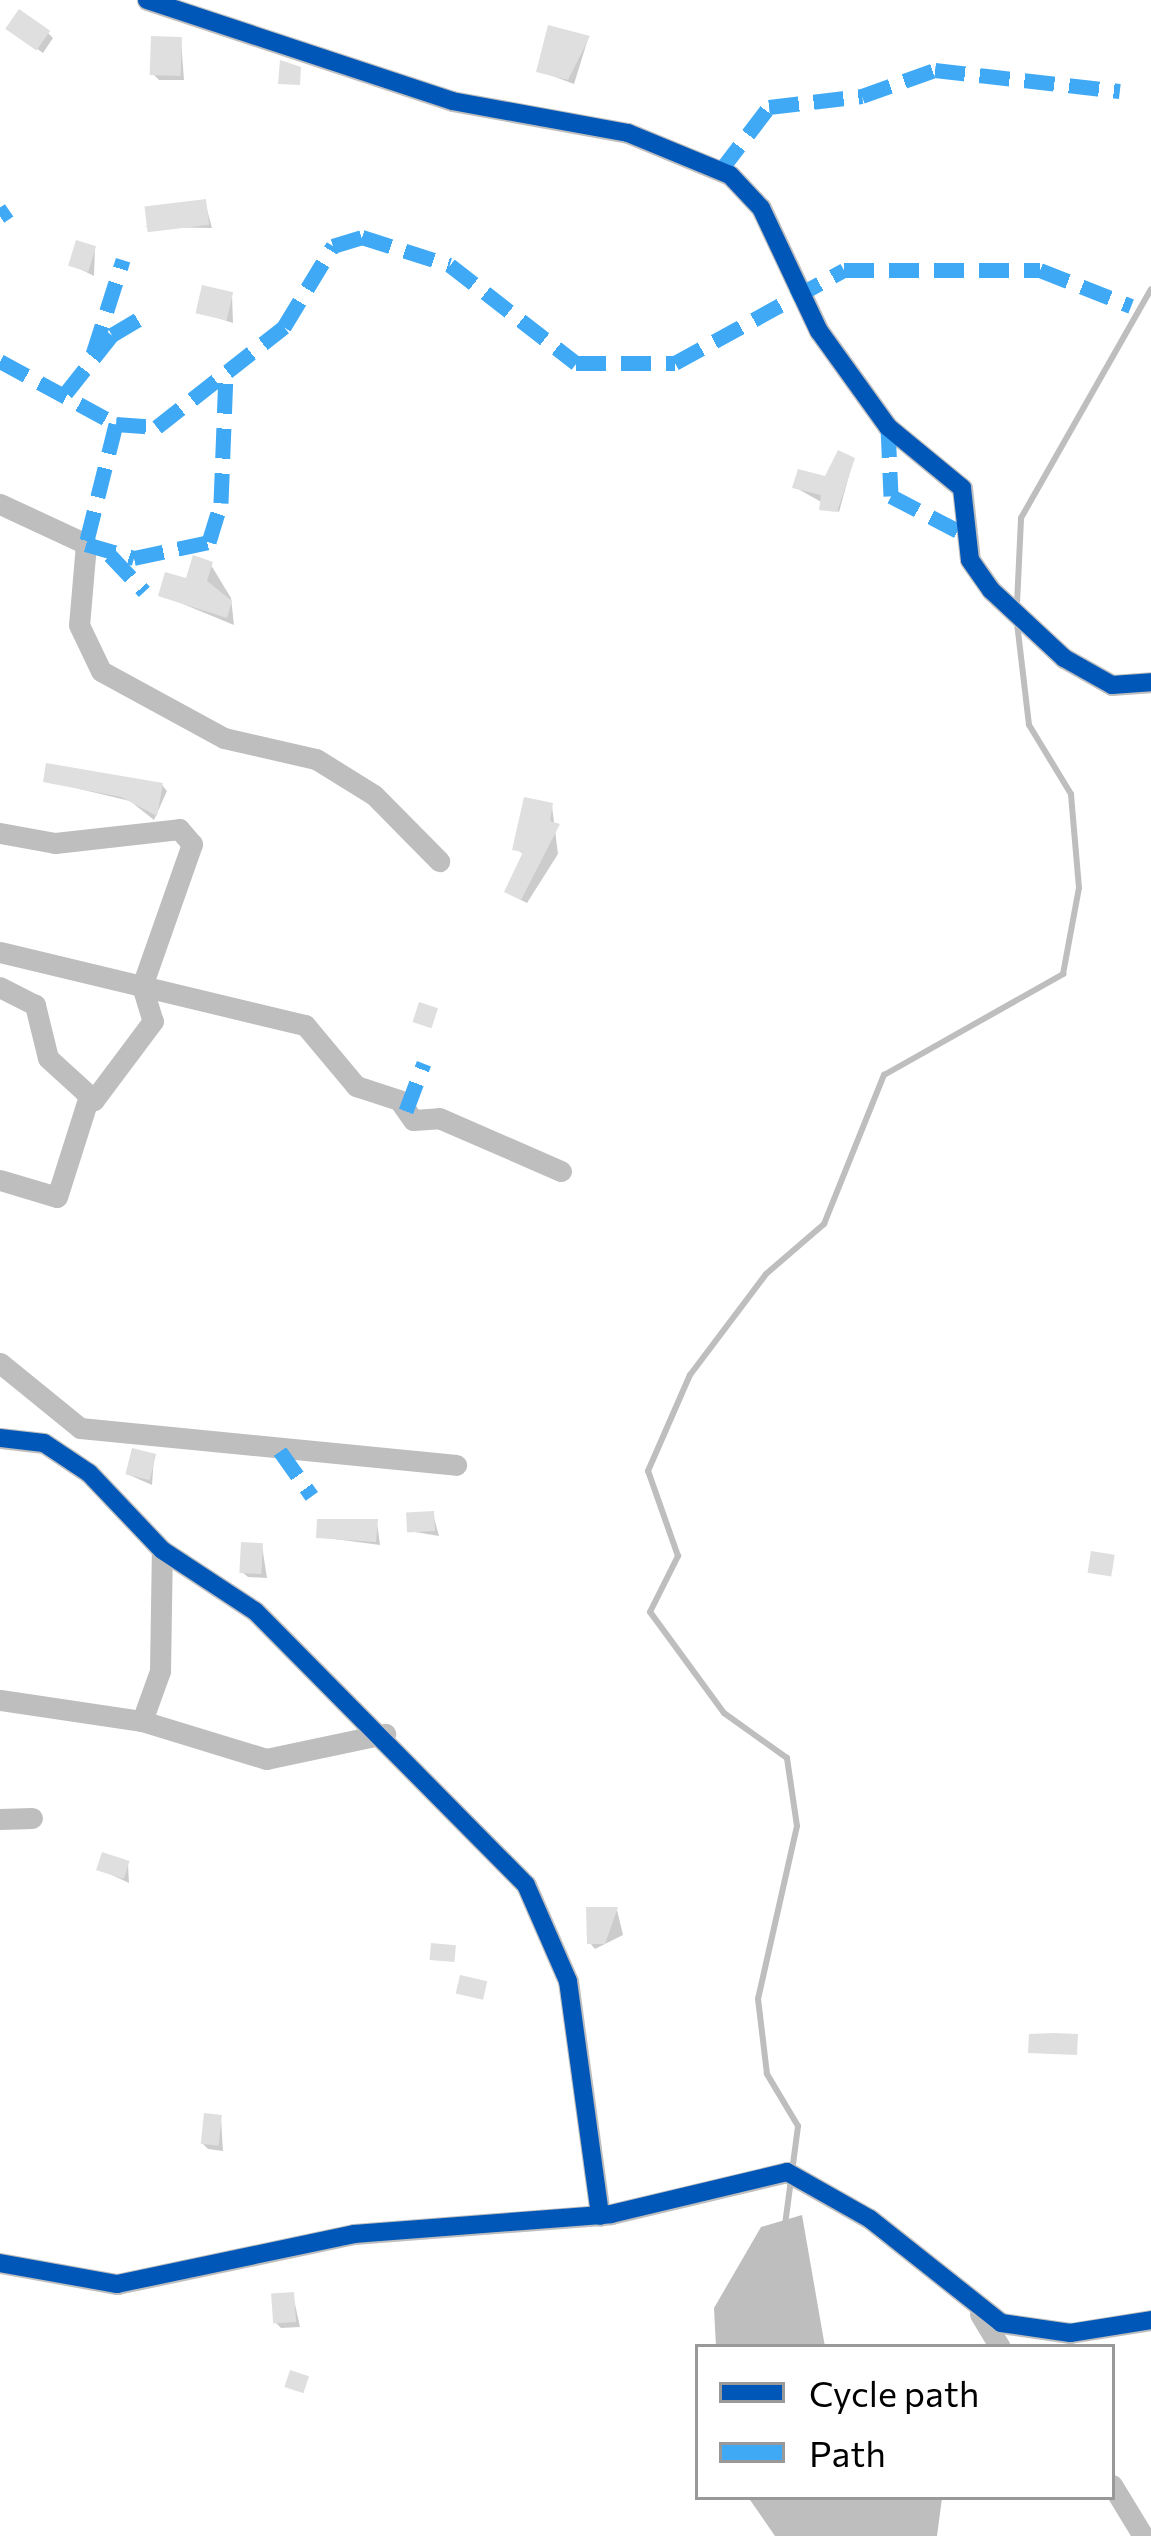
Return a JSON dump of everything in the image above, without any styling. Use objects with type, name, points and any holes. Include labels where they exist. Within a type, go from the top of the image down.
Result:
[{"type":"street","points":[[147,0],[452,101],[662,144],[730,176],[751,192],[819,331],[888,427],[962,488],[970,560],[991,590],[1077,665],[1112,686],[1151,682]]},
{"type":"street","points":[[0,504],[86,544],[79,626],[100,671],[224,738],[316,759],[374,795],[439,861]]},
{"type":"street","points":[[0,833],[55,843],[179,829],[192,844],[142,986],[153,1021],[131,1063],[89,1096],[57,1197],[0,1180]]},
{"type":"street","points":[[0,952],[305,1025],[356,1086],[399,1100],[412,1120],[439,1118],[561,1172]]},
{"type":"street","points":[[0,987],[35,1005],[48,1058],[89,1096]]},
{"type":"street","points":[[0,1364],[80,1428],[456,1466]]},
{"type":"street","points":[[0,1438],[44,1443],[89,1473],[162,1550],[255,1612],[385,1734],[526,1885],[568,1982],[600,2216]]},
{"type":"street","points":[[142,1721],[160,1671],[162,1550]]},
{"type":"street","points":[[0,1700],[142,1721],[266,1759],[385,1734]]},
{"type":"street","points":[[0,1819],[32,1818]]},
{"type":"street","points":[[0,2263],[117,2284],[354,2234],[600,2216],[788,2172],[870,2218],[980,2313],[998,2344]]},
{"type":"street","points":[[980,2313],[1070,2333],[1151,2320]]},
{"type":"street","points":[[1115,2490],[1143,2536]]},
{"type":"shaded area","points":[[802,2215],[824,2344],[716,2344],[714,2308],[761,2227]]},
{"type":"shaded area","points":[[750,2500],[942,2500],[937,2536],[775,2536]]},
{"type":"building","points":[[19,9],[50,31],[36,50],[5,29]]},
{"type":"building","points":[[548,25],[590,36],[568,80],[536,72]]},
{"type":"building","points":[[151,36],[182,37],[181,76],[150,75]]},
{"type":"building","points":[[280,60],[301,67],[300,85],[278,84]]},
{"type":"building","points":[[206,199],[209,225],[148,232],[144,207]]},
{"type":"building","points":[[76,240],[96,246],[88,272],[68,266]]},
{"type":"building","points":[[202,285],[233,292],[227,320],[195,313]]},
{"type":"building","points":[[838,450],[855,458],[837,512],[819,510],[821,495],[792,488],[798,469],[825,476]]},
{"type":"building","points":[[193,555],[213,562],[207,581],[232,601],[227,618],[158,596],[165,572],[186,578]]},
{"type":"building","points":[[46,763],[163,783],[157,816],[121,797],[43,782]]},
{"type":"building","points":[[524,797],[553,803],[550,821],[560,824],[521,900],[504,892],[523,852],[512,850]]},
{"type":"building","points":[[419,1002],[438,1008],[432,1028],[413,1022]]},
{"type":"building","points":[[132,1448],[156,1454],[150,1480],[125,1474]]},
{"type":"building","points":[[434,1511],[435,1531],[407,1532],[406,1512]]},
{"type":"building","points":[[317,1519],[378,1519],[376,1542],[316,1538]]},
{"type":"building","points":[[241,1542],[263,1543],[261,1574],[239,1573]]},
{"type":"building","points":[[1091,1551],[1115,1555],[1111,1576],[1088,1573]]},
{"type":"building","points":[[102,1852],[130,1861],[124,1879],[96,1870]]},
{"type":"building","points":[[586,1907],[618,1907],[605,1944],[587,1944]]},
{"type":"building","points":[[431,1943],[456,1945],[454,1962],[430,1960]]},
{"type":"building","points":[[460,1975],[487,1981],[483,2000],[456,1994]]},
{"type":"building","points":[[1029,2034],[1078,2034],[1077,2055],[1028,2053]]},
{"type":"building","points":[[204,2113],[222,2115],[219,2146],[201,2144]]},
{"type":"building","points":[[294,2292],[296,2322],[273,2324],[271,2294]]},
{"type":"building","points":[[290,2370],[309,2376],[303,2393],[284,2387]]},
{"type":"waterway","points":[[1017,604],[1021,518],[1151,289]]},
{"type":"waterway","points":[[785,2225],[798,2126],[767,2074],[758,1999],[797,1826],[787,1758],[724,1713],[650,1612],[678,1556],[648,1471],[690,1375],[766,1274],[824,1224],[884,1075],[1063,974],[1079,888],[1071,794],[1029,725],[1017,623]]},
{"type":"marked path","points":[[721,170],[769,107],[862,96],[935,70],[1120,91]]},
{"type":"marked path","points":[[0,216],[9,210]]},
{"type":"marked path","points":[[0,361],[116,424],[157,427],[284,327],[333,246],[362,237],[450,265],[576,363],[675,363],[844,270],[1040,270],[1131,306]]},
{"type":"marked path","points":[[93,354],[123,260]]},
{"type":"marked path","points":[[66,393],[112,335],[149,313]]},
{"type":"marked path","points":[[116,424],[86,544],[134,558],[209,542],[221,503],[226,371]]},
{"type":"marked path","points":[[888,427],[891,496],[966,535]]},
{"type":"marked path","points":[[110,555],[144,591]]},
{"type":"marked path","points":[[406,1111],[424,1063]]},
{"type":"marked path","points":[[280,1451],[312,1496]]},
{"type":"cycle path","points":[[147,0],[452,101],[628,133],[730,175],[761,208],[819,331],[888,427],[962,488],[970,560],[991,590],[1064,658],[1112,685],[1151,682]]},
{"type":"cycle path","points":[[0,1438],[44,1443],[89,1473],[162,1550],[255,1611],[526,1885],[568,1981],[600,2216]]},
{"type":"cycle path","points":[[0,2263],[117,2284],[354,2234],[611,2214],[787,2172],[870,2219],[1001,2323],[1070,2333],[1151,2320]]}]
